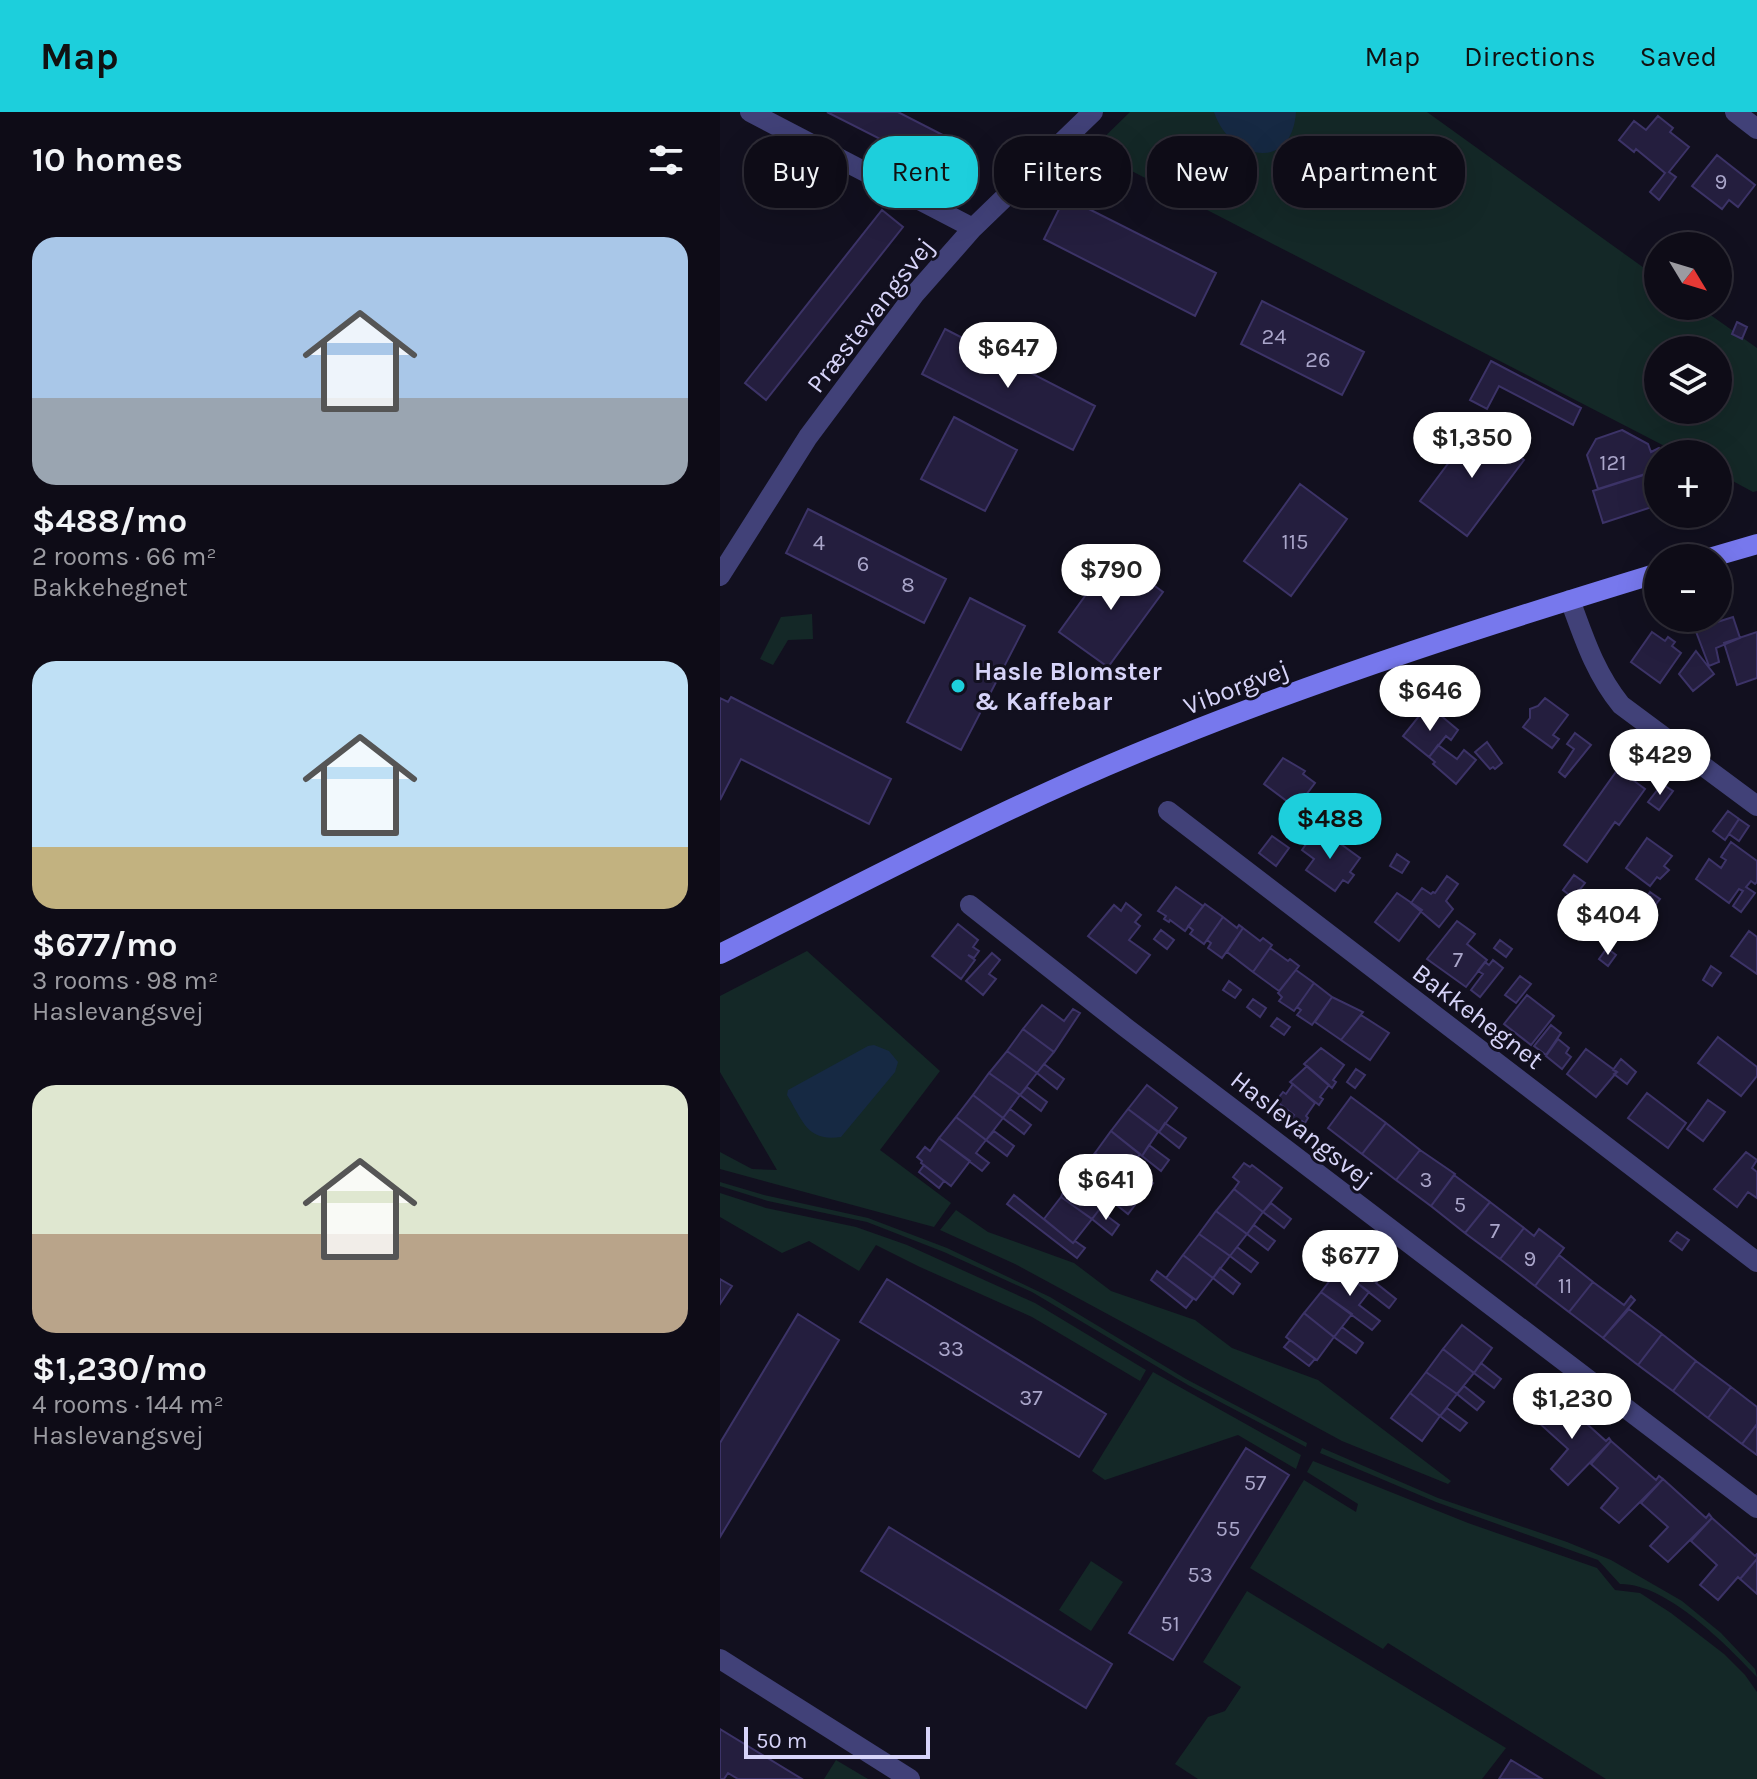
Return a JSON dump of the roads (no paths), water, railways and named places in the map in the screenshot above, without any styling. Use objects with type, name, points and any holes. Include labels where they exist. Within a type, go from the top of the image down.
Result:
[{"type":"street","points":[[750,112],[973,228]]},
{"type":"street","name":"Præstevangsvej","points":[[720,576],[808,437],[914,295],[973,228],[1093,112]]},
{"type":"street","points":[[1735,112],[1757,129]]},
{"type":"street","points":[[1732,551],[1757,544]]},
{"type":"street","name":"Viborgvej","points":[[720,954],[1009,809],[1171,739],[1308,687],[1644,577]]},
{"type":"street","points":[[1570,600],[1590,655],[1605,685],[1621,705],[1757,806]]},
{"type":"street","name":"Bakkehegnet","points":[[1168,811],[1757,1262]]},
{"type":"street","name":"Haslevangsvej","points":[[970,905],[1125,1027],[1757,1508]]},
{"type":"street","points":[[720,1659],[910,1779]]},
{"type":"water","points":[[1214,112],[1296,112],[1289,136],[1273,136],[1273,151],[1257,152],[1257,136],[1229,136]]},
{"type":"water","points":[[874,1045],[889,1051],[898,1062],[895,1072],[841,1137],[830,1138],[813,1133],[797,1113],[787,1095],[788,1090]]},
{"type":"place","name":"Hasle Blomster & Kaffebar","points":[[958,686]]}]
